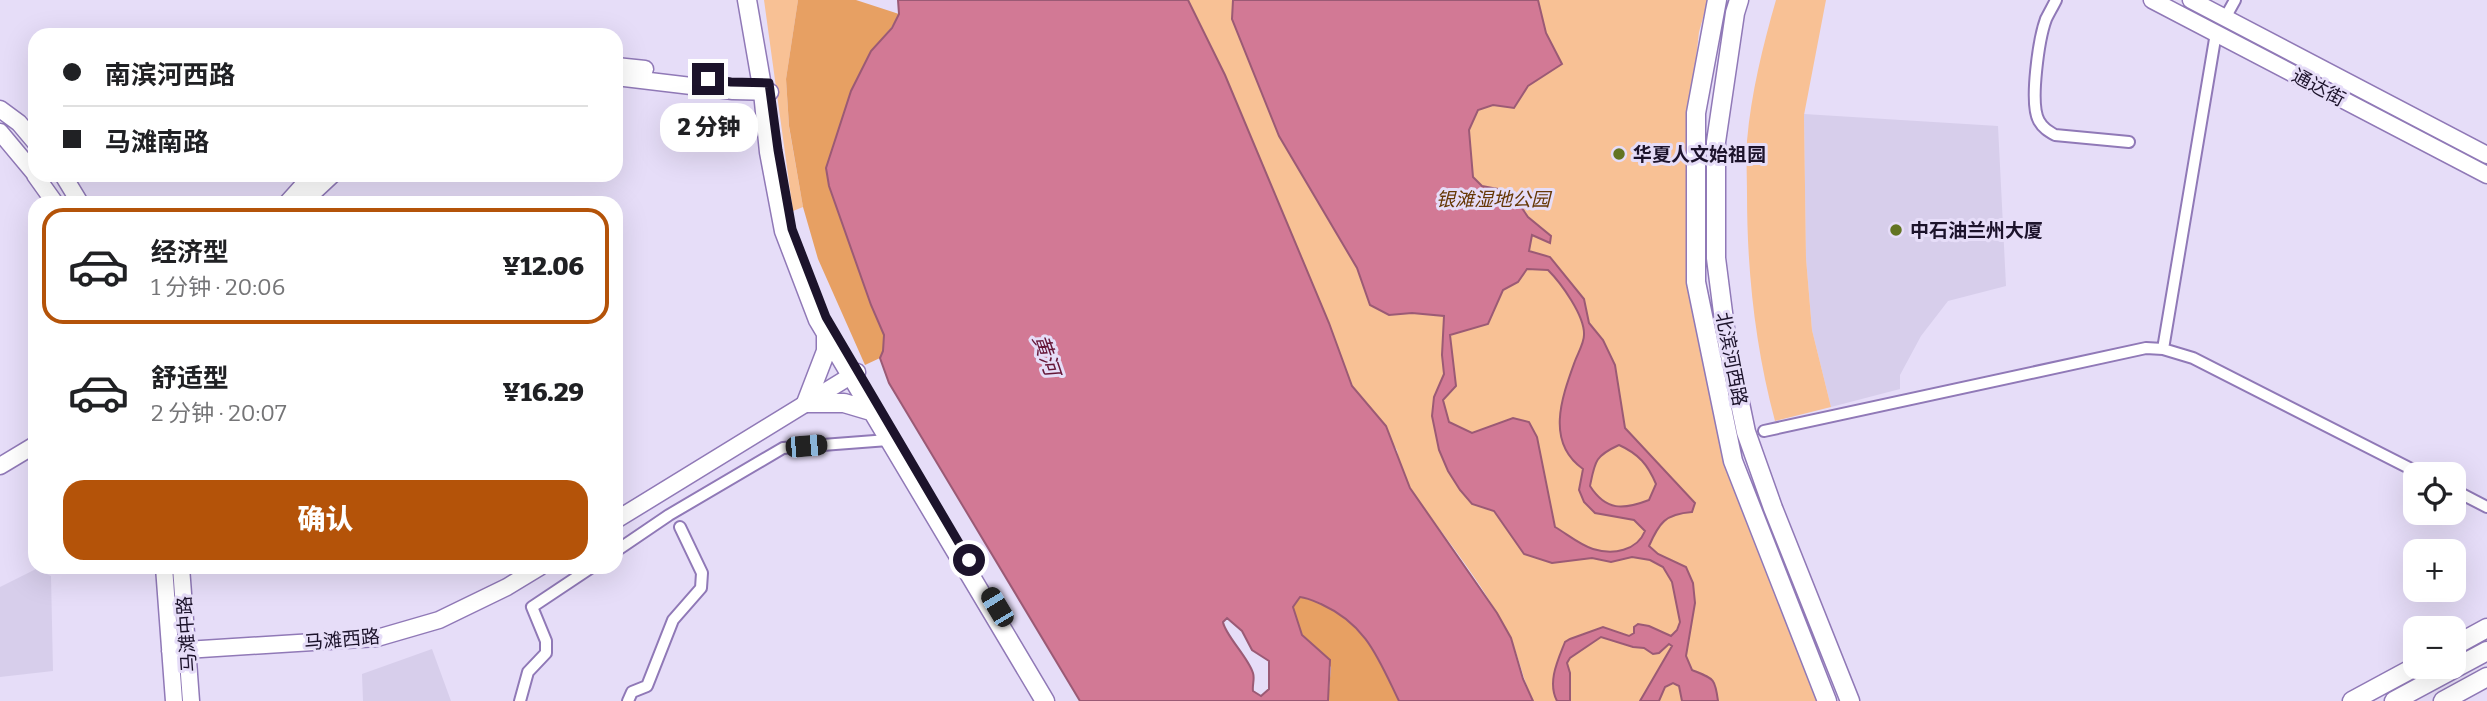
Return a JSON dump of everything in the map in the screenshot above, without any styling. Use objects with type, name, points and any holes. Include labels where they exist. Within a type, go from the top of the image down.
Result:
[{"type":"main road","points":[[747,0],[792,229],[826,317],[871,411],[1045,701]]},
{"type":"main road","points":[[755,0],[766,87],[769,152],[784,231],[818,320],[854,374],[1053,701]]},
{"type":"main road","name":"北滨河西路","points":[[1717,0],[1696,114],[1696,282],[1733,461],[1827,701]]},
{"type":"main road","name":"北滨河西路","points":[[1739,0],[1716,142],[1716,258],[1726,336],[1746,432],[1773,508],[1850,701]]},
{"type":"main road","name":"通达街","points":[[2152,0],[2487,174]]},
{"type":"main road","name":"通达街","points":[[2191,0],[2487,155]]},
{"type":"main road","points":[[623,67],[766,87]]},
{"type":"main road","points":[[623,79],[733,91],[766,87]]},
{"type":"main road","points":[[0,109],[28,134]]},
{"type":"main road","points":[[0,132],[28,166]]},
{"type":"main road","points":[[294,196],[307,182]]},
{"type":"main road","points":[[310,196],[324,182]]},
{"type":"main road","points":[[806,403],[826,351],[826,334]]},
{"type":"main road","points":[[623,516],[854,374]]},
{"type":"main road","points":[[806,403],[844,403],[871,411]]},
{"type":"main road","points":[[0,466],[28,449]]},
{"type":"main road","name":"马滩中路","points":[[164,574],[174,701]]},
{"type":"main road","name":"马滩中路","points":[[182,574],[191,701]]},
{"type":"main road","name":"马滩西路","points":[[170,651],[377,638],[439,620],[528,574]]},
{"type":"main road","points":[[2466,639],[2487,628]]},
{"type":"main road","points":[[2394,701],[2483,662]]},
{"type":"main road","points":[[2413,701],[2483,662]]},
{"type":"main road","points":[[2442,701],[2483,662]]},
{"type":"main road","points":[[2352,701],[2403,673]]},
{"type":"street","points":[[2056,0],[2046,20],[2038,51],[2035,106],[2037,119],[2045,130],[2055,135],[2129,142]]},
{"type":"street","points":[[2225,18],[2235,0]]},
{"type":"street","points":[[2162,349],[2216,33]]},
{"type":"street","points":[[1764,430],[2146,348],[2162,349],[2193,359],[2403,465]]},
{"type":"street","points":[[623,546],[669,515],[783,448],[888,440]]},
{"type":"street","points":[[2466,497],[2487,508]]},
{"type":"street","points":[[628,701],[632,692],[648,686],[673,620],[702,588],[702,573],[680,527]]},
{"type":"street","points":[[520,701],[528,672],[546,653],[546,640],[532,607],[582,574]]},
{"type":"shaded area","points":[[798,0],[856,0],[899,14],[883,37],[840,216],[884,335],[880,358],[865,365],[818,259],[803,207],[789,126],[786,79]]},
{"type":"shaded area","points":[[1804,114],[1998,126],[2006,286],[1948,301],[1921,336],[1900,375],[1900,389],[1831,407],[1812,330],[1806,258]]},
{"type":"shaded area","points":[[28,573],[51,576],[53,671],[0,677],[0,587]]},
{"type":"shaded area","points":[[1300,597],[1326,606],[1352,623],[1378,659],[1399,701],[1328,701],[1331,667],[1302,635],[1293,607]]},
{"type":"shaded area","points":[[432,649],[451,701],[363,701],[362,674]]},
{"type":"green space","points":[[764,0],[798,0],[786,79],[789,127],[803,207],[793,211]]},
{"type":"green space","name":"银滩湿地公园","points":[[1188,0],[1708,0],[1699,32],[1688,129],[1696,282],[1733,461],[1827,701],[1533,701],[1512,643],[1499,617],[1476,579],[1410,488],[1401,470],[1397,450],[1366,402],[1352,386],[1329,323]]},
{"type":"green space","points":[[1776,0],[1826,0],[1804,115],[1806,258],[1812,330],[1831,407],[1775,421],[1762,365],[1754,308],[1747,223],[1747,141],[1762,52]]},
{"type":"water","name":"黄河","points":[[898,0],[1188,0],[1225,75],[1329,323],[1352,386],[1386,426],[1410,488],[1497,613],[1511,638],[1523,679],[1533,701],[1399,701],[1369,644],[1350,622],[1337,612],[1300,597],[1293,607],[1302,635],[1330,660],[1328,701],[1080,701],[889,383],[880,358],[884,335],[829,186],[826,168],[851,91],[871,51],[892,28],[899,14]],"holes":[[[1227,618],[1242,631],[1252,650],[1269,661],[1269,689],[1261,696],[1253,691],[1254,675],[1223,622]]]},
{"type":"water","points":[[1233,0],[1538,0],[1546,33],[1562,64],[1528,86],[1514,108],[1493,105],[1478,110],[1469,130],[1473,177],[1482,186],[1503,190],[1515,198],[1528,217],[1551,236],[1550,243],[1532,235],[1529,251],[1550,257],[1584,299],[1589,323],[1603,340],[1615,365],[1625,428],[1695,503],[1692,512],[1675,515],[1664,521],[1649,546],[1658,554],[1686,567],[1693,583],[1695,603],[1686,656],[1692,670],[1712,680],[1718,701],[1682,701],[1679,686],[1673,683],[1665,687],[1659,701],[1640,701],[1672,646],[1669,644],[1659,653],[1653,654],[1644,648],[1601,637],[1570,658],[1567,663],[1570,673],[1570,701],[1557,701],[1553,679],[1559,656],[1565,642],[1570,639],[1603,627],[1629,636],[1634,633],[1634,627],[1638,624],[1671,636],[1677,630],[1680,622],[1672,582],[1663,567],[1650,560],[1632,557],[1611,562],[1592,558],[1552,563],[1524,554],[1494,511],[1472,504],[1460,490],[1439,450],[1432,416],[1434,397],[1444,374],[1444,316],[1412,313],[1389,315],[1370,305],[1357,268],[1279,136],[1232,19]],"holes":[[[1527,269],[1548,270],[1565,291],[1581,319],[1584,338],[1562,404],[1560,432],[1571,458],[1583,469],[1579,490],[1584,502],[1595,513],[1634,520],[1645,531],[1636,543],[1624,550],[1608,552],[1593,549],[1555,527],[1537,437],[1529,422],[1513,418],[1472,433],[1449,422],[1443,400],[1456,386],[1450,335],[1488,324],[1503,290],[1518,282]],[[1619,445],[1637,456],[1650,471],[1656,484],[1649,500],[1631,506],[1616,506],[1602,500],[1590,486],[1597,460]]]},
{"type":"place","name":"华夏人文始祖园","points":[[1619,154]]},
{"type":"place","name":"中石油兰州大厦","points":[[1896,230]]},
{"type":"route","points":[[708,79],[769,83],[792,229],[826,317],[969,560]]}]
